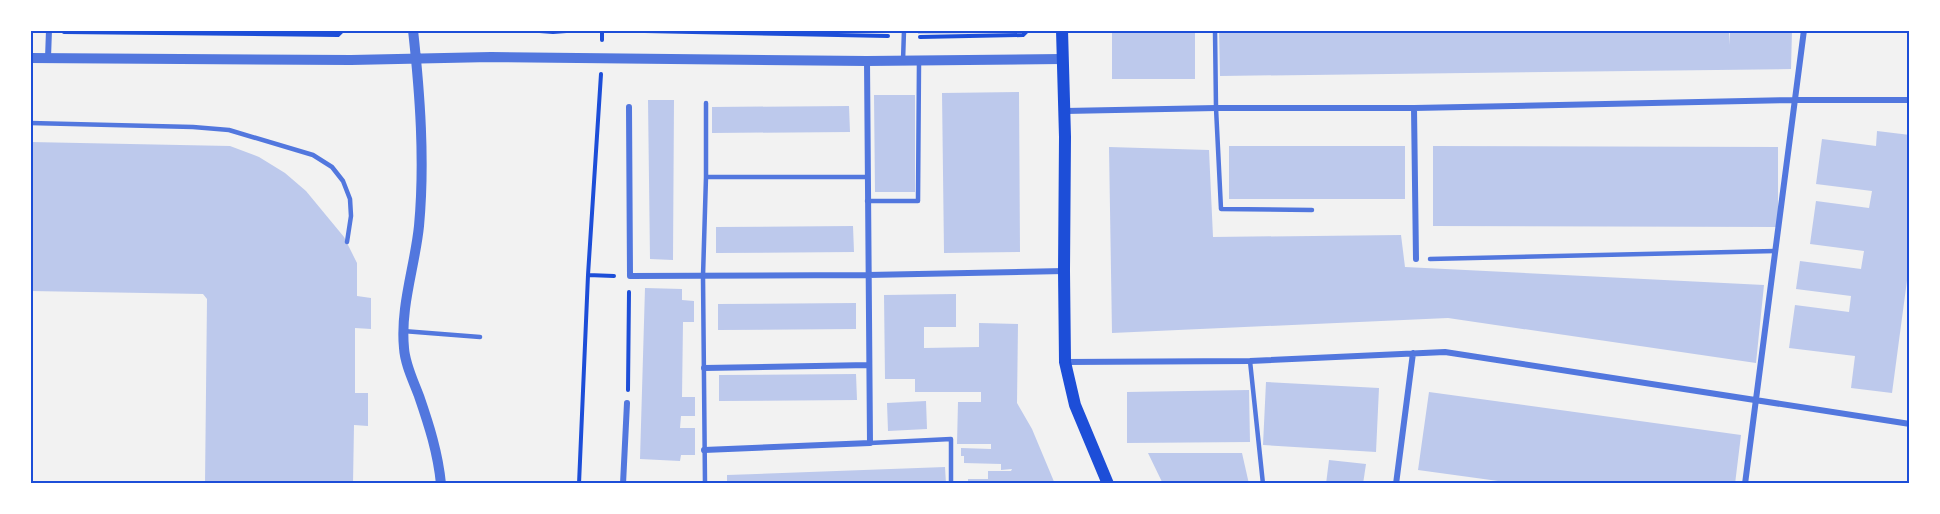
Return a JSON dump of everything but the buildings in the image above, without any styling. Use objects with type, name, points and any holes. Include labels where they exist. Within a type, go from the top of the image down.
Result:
[{"type":"main road","points":[[1062,30],[1065,111],[1065,362],[1075,405],[1108,484]]},
{"type":"street","points":[[413,30],[422,150],[421,200],[418,239],[403,331],[406,358],[434,446],[441,484]]},
{"type":"street","points":[[1745,484],[1804,30]]},
{"type":"street","points":[[48,58],[49,31]]},
{"type":"street","points":[[30,58],[338,60],[538,57],[919,61],[1062,58]]},
{"type":"street","points":[[704,450],[870,443],[867,61]]},
{"type":"street","points":[[1065,111],[1910,100]]},
{"type":"street","points":[[629,107],[630,276],[1064,271]]},
{"type":"street","points":[[1414,108],[1416,259]]},
{"type":"street","points":[[1065,362],[1250,361],[1445,352],[1910,424]]},
{"type":"street","points":[[1396,484],[1413,353]]},
{"type":"street","points":[[704,368],[869,365]]},
{"type":"street","points":[[623,484],[627,403]]},
{"type":"lane","points":[[903,61],[904,30]]},
{"type":"lane","points":[[1215,30],[1221,209],[1312,210]]},
{"type":"lane","points":[[867,201],[918,201],[919,61]]},
{"type":"lane","points":[[705,484],[706,104]]},
{"type":"lane","points":[[30,123],[229,130],[313,155],[332,167],[343,181],[350,199],[351,216],[347,242]]},
{"type":"lane","points":[[706,177],[867,177]]},
{"type":"lane","points":[[1430,259],[1775,251]]},
{"type":"lane","points":[[403,331],[480,337]]},
{"type":"lane","points":[[1250,361],[1263,484]]},
{"type":"lane","points":[[870,443],[951,439],[951,484]]},
{"type":"path","points":[[49,31],[338,35],[343,30]]},
{"type":"path","points":[[526,30],[580,30]]},
{"type":"path","points":[[597,30],[904,37],[1023,35],[1028,30]]},
{"type":"path","points":[[579,484],[588,275],[600,83]]},
{"type":"path","points":[[588,275],[630,276],[627,403]]}]
